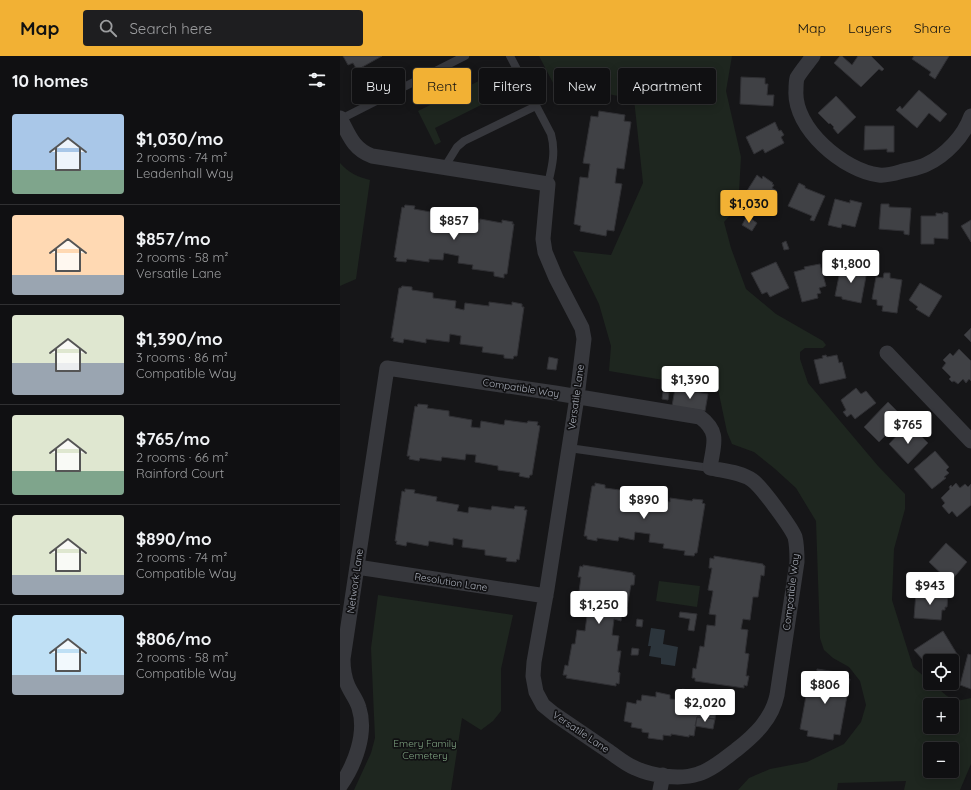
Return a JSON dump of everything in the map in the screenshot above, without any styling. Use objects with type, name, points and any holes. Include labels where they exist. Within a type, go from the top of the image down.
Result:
[{"type":"street","points":[[813,56],[797,79],[796,99],[803,121],[831,153],[859,170],[880,175],[898,173],[925,165],[941,156],[969,123],[971,116]]},
{"type":"street","points":[[340,119],[353,143],[366,154],[548,184]]},
{"type":"street","name":"Versatile Lane","points":[[548,184],[542,239],[544,252],[582,328],[583,351],[546,596],[533,669],[534,684],[539,699],[543,705],[554,714],[630,765],[643,771],[663,775]]},
{"type":"street","points":[[887,352],[966,424],[971,441]]},
{"type":"street","name":"Compatible Way","points":[[387,368],[700,417],[709,424],[714,435],[710,468],[744,476],[752,480],[757,484],[790,528],[795,538],[797,562],[777,695],[773,709],[765,722],[746,742],[707,771],[684,777],[669,777],[663,775]]},
{"type":"street","name":"Network Lane","points":[[340,786],[358,750],[361,718],[359,709],[345,678],[343,664],[387,368]]},
{"type":"street","name":"Resolution Lane","points":[[357,567],[546,596]]},
{"type":"street","points":[[660,790],[663,775]]},
{"type":"lane","points":[[340,119],[465,56]]},
{"type":"lane","points":[[510,56],[545,122],[554,143],[554,154],[548,184]]},
{"type":"lane","points":[[444,168],[457,147],[464,141],[536,106]]},
{"type":"lane","points":[[569,448],[710,468]]},
{"type":"green space","points":[[539,56],[732,56],[726,91],[741,157],[739,192],[733,212],[724,222],[731,248],[746,289],[776,314],[823,341],[826,345],[823,348],[805,348],[800,352],[800,359],[808,383],[878,466],[905,494],[905,509],[894,549],[892,600],[913,667],[923,676],[923,690],[940,690],[951,698],[923,698],[923,734],[959,734],[959,701],[971,698],[971,764],[960,790],[904,790],[906,781],[838,783],[837,790],[738,790],[749,778],[770,769],[807,762],[844,744],[861,722],[866,705],[860,681],[849,667],[833,658],[824,650],[820,638],[816,521],[796,488],[754,452],[732,444],[727,432],[718,389],[609,371],[611,346],[599,304],[573,251],[611,255],[643,183],[635,104],[716,104],[716,68],[618,68],[618,96],[610,94],[610,68],[554,68],[554,85]]},
{"type":"green space","points":[[479,81],[479,104],[483,104],[435,128],[441,142],[435,145],[418,111],[432,104],[471,104],[471,85]]},
{"type":"green space","points":[[340,163],[354,174],[370,180],[356,279],[340,286]]},
{"type":"green space","points":[[659,581],[700,586],[697,607],[656,601]]},
{"type":"green space","name":"Emery Family Cemetery","points":[[378,595],[513,615],[501,669],[501,711],[493,721],[481,730],[462,718],[451,790],[354,790],[371,753],[375,738],[371,648]]},
{"type":"shaded area","points":[[651,628],[665,630],[663,644],[678,647],[675,666],[661,664],[661,658],[649,656],[651,646],[648,646]]},
{"type":"building","points":[[343,56],[382,56],[361,68],[356,68],[353,63],[348,65]]},
{"type":"building","points":[[840,56],[852,65],[858,56],[871,56],[884,69],[882,71],[879,69],[861,87],[834,63]]},
{"type":"building","points":[[914,56],[949,56],[935,79],[929,75],[931,72],[912,59]]},
{"type":"building","points":[[741,77],[765,78],[765,84],[768,84],[767,95],[774,95],[773,106],[740,104]]},
{"type":"building","points":[[919,90],[947,114],[940,122],[929,113],[917,128],[896,110],[900,106],[902,109]]},
{"type":"building","points":[[836,96],[856,117],[838,134],[833,128],[834,127],[818,113]]},
{"type":"building","points":[[599,111],[625,115],[624,121],[631,122],[624,169],[617,168],[615,183],[622,184],[614,231],[607,230],[606,236],[580,231],[581,226],[574,224],[580,177],[588,178],[590,164],[583,163],[591,116],[598,117]]},
{"type":"building","points":[[775,122],[779,131],[781,130],[784,135],[781,137],[784,143],[765,153],[763,149],[754,154],[746,137]]},
{"type":"building","points":[[865,126],[894,126],[894,152],[887,152],[887,149],[864,150]]},
{"type":"building","points":[[757,175],[762,179],[763,176],[773,183],[772,184],[774,185],[772,188],[777,191],[766,208],[745,194]]},
{"type":"building","points":[[799,183],[805,186],[805,188],[825,196],[814,221],[810,220],[812,216],[788,206]]},
{"type":"building","points":[[835,199],[850,203],[850,200],[862,203],[855,227],[842,224],[841,228],[828,225]]},
{"type":"building","points":[[881,204],[889,204],[889,207],[911,208],[909,235],[904,234],[904,231],[879,229]]},
{"type":"building","points":[[405,205],[415,206],[414,209],[436,213],[436,217],[450,219],[449,226],[464,228],[465,221],[479,223],[480,219],[502,223],[502,220],[513,222],[512,224],[514,224],[507,274],[504,274],[504,278],[494,276],[494,272],[472,269],[473,265],[458,263],[459,256],[444,253],[443,260],[429,259],[429,262],[407,259],[406,262],[396,261],[397,258],[394,257],[402,207],[404,208]]},
{"type":"building","points":[[943,212],[948,213],[948,239],[934,238],[934,244],[921,244],[921,216],[936,216],[936,213],[943,214]]},
{"type":"building","points":[[747,216],[757,223],[752,231],[742,225]]},
{"type":"building","points":[[971,220],[971,242],[961,226]]},
{"type":"building","points":[[786,241],[789,249],[784,250],[782,243]]},
{"type":"building","points":[[776,262],[789,288],[770,297],[767,292],[762,294],[751,273]]},
{"type":"building","points":[[820,264],[826,286],[819,288],[821,293],[817,294],[818,298],[802,302],[794,272],[805,269],[804,267]]},
{"type":"building","points":[[841,266],[867,271],[861,303],[835,296]]},
{"type":"building","points":[[884,273],[890,273],[890,278],[902,280],[897,313],[882,311],[883,306],[877,305],[877,300],[872,299],[876,277],[883,278]]},
{"type":"building","points":[[920,283],[942,296],[929,317],[916,309],[918,307],[909,300]]},
{"type":"building","points":[[402,286],[412,287],[412,290],[433,293],[433,298],[456,301],[455,308],[464,310],[465,303],[489,306],[489,302],[512,305],[512,302],[522,304],[522,307],[524,307],[517,356],[514,356],[513,359],[504,358],[504,355],[482,352],[483,347],[460,344],[461,336],[450,334],[449,342],[426,339],[426,343],[404,339],[403,343],[393,341],[394,338],[391,338],[399,288]]},
{"type":"building","points":[[971,328],[971,342],[964,335]]},
{"type":"building","points":[[959,349],[971,361],[971,381],[969,379],[966,383],[963,379],[958,384],[949,379],[951,377],[942,368],[946,363],[943,360],[950,353],[953,356]]},
{"type":"building","points":[[826,355],[827,357],[837,355],[839,363],[842,362],[846,378],[820,384],[814,360],[823,358],[822,356]]},
{"type":"building","points":[[549,357],[558,359],[556,370],[547,369]]},
{"type":"building","points":[[856,388],[861,394],[866,391],[876,403],[855,419],[851,414],[847,417],[843,412],[846,410],[841,400]]},
{"type":"building","points":[[675,389],[708,394],[705,411],[672,406]]},
{"type":"building","points":[[663,392],[669,393],[668,400],[662,399]]},
{"type":"building","points":[[888,402],[900,414],[891,423],[894,427],[879,442],[864,427]]},
{"type":"building","points":[[418,404],[428,405],[427,408],[449,411],[449,416],[472,420],[471,427],[480,428],[481,421],[504,425],[505,420],[527,423],[528,421],[538,422],[537,425],[540,426],[532,475],[530,475],[529,478],[519,476],[520,473],[498,470],[498,466],[475,462],[476,455],[466,454],[465,460],[442,457],[441,461],[420,458],[419,461],[409,459],[410,456],[407,456],[415,406],[417,407]]},
{"type":"building","points":[[902,430],[910,437],[916,431],[928,443],[908,464],[889,444]]},
{"type":"building","points":[[935,451],[949,467],[946,470],[949,473],[944,477],[946,478],[932,489],[914,469]]},
{"type":"building","points":[[595,483],[605,485],[605,488],[627,491],[626,495],[641,497],[640,505],[654,507],[655,500],[670,502],[670,498],[692,501],[693,499],[703,500],[702,503],[705,504],[697,553],[695,553],[694,556],[684,555],[685,551],[663,548],[664,544],[649,542],[650,534],[635,532],[634,540],[619,537],[618,541],[597,538],[597,541],[587,539],[587,536],[584,536],[592,486],[595,486]]},
{"type":"building","points":[[956,483],[960,488],[965,484],[968,487],[971,484],[971,505],[957,517],[952,511],[949,514],[942,506],[945,503],[941,498],[950,489],[949,487],[951,485],[952,487]]},
{"type":"building","points":[[405,489],[415,490],[414,493],[437,497],[436,501],[459,505],[457,511],[468,513],[469,507],[491,510],[492,506],[514,509],[515,506],[525,507],[524,510],[527,510],[519,560],[517,559],[516,562],[506,561],[507,558],[485,555],[485,550],[462,547],[463,540],[453,538],[453,545],[429,541],[428,546],[407,542],[406,546],[396,544],[397,541],[395,541],[402,491],[405,492]]},
{"type":"building","points":[[946,543],[967,562],[950,582],[929,562]]},
{"type":"building","points":[[714,556],[763,564],[765,566],[764,576],[761,575],[758,597],[753,597],[750,620],[743,619],[741,629],[748,630],[745,653],[749,654],[746,676],[749,676],[747,686],[744,685],[744,688],[695,681],[695,678],[692,678],[693,668],[696,669],[700,646],[704,647],[707,625],[715,626],[716,615],[709,614],[713,591],[708,590],[712,568],[709,568],[710,558],[714,559]]},
{"type":"building","points":[[583,565],[633,573],[633,575],[635,575],[634,585],[631,585],[627,607],[623,606],[621,621],[614,619],[612,635],[619,636],[617,651],[621,651],[618,672],[620,673],[619,684],[616,683],[616,686],[566,678],[567,675],[563,675],[565,665],[568,666],[572,644],[575,644],[577,630],[585,631],[587,616],[580,615],[582,600],[578,599],[581,577],[578,577],[580,566],[583,567]]},
{"type":"building","points":[[916,592],[948,594],[947,607],[945,607],[945,610],[942,610],[941,620],[914,618]]},
{"type":"building","points":[[680,612],[697,614],[694,631],[688,630],[690,619],[679,617]]},
{"type":"building","points":[[637,619],[643,620],[642,627],[636,626]]},
{"type":"building","points":[[943,631],[957,654],[923,654],[923,660],[914,650]]},
{"type":"building","points":[[632,648],[639,649],[638,655],[631,655]]},
{"type":"building","points":[[968,654],[971,655],[971,689],[960,685]]},
{"type":"building","points":[[817,669],[843,673],[842,678],[850,679],[840,735],[834,734],[833,740],[807,736],[808,731],[800,729],[810,674],[817,675]]},
{"type":"building","points":[[682,689],[706,692],[705,700],[717,702],[715,719],[697,717],[694,736],[689,735],[689,737],[671,734],[671,736],[663,735],[663,740],[648,738],[649,733],[642,732],[642,729],[631,727],[632,723],[624,721],[627,702],[636,704],[637,700],[641,701],[642,695],[656,697],[656,692],[670,695],[670,699],[681,700]]},
{"type":"building","points":[[697,717],[715,719],[713,729],[695,726]]}]
